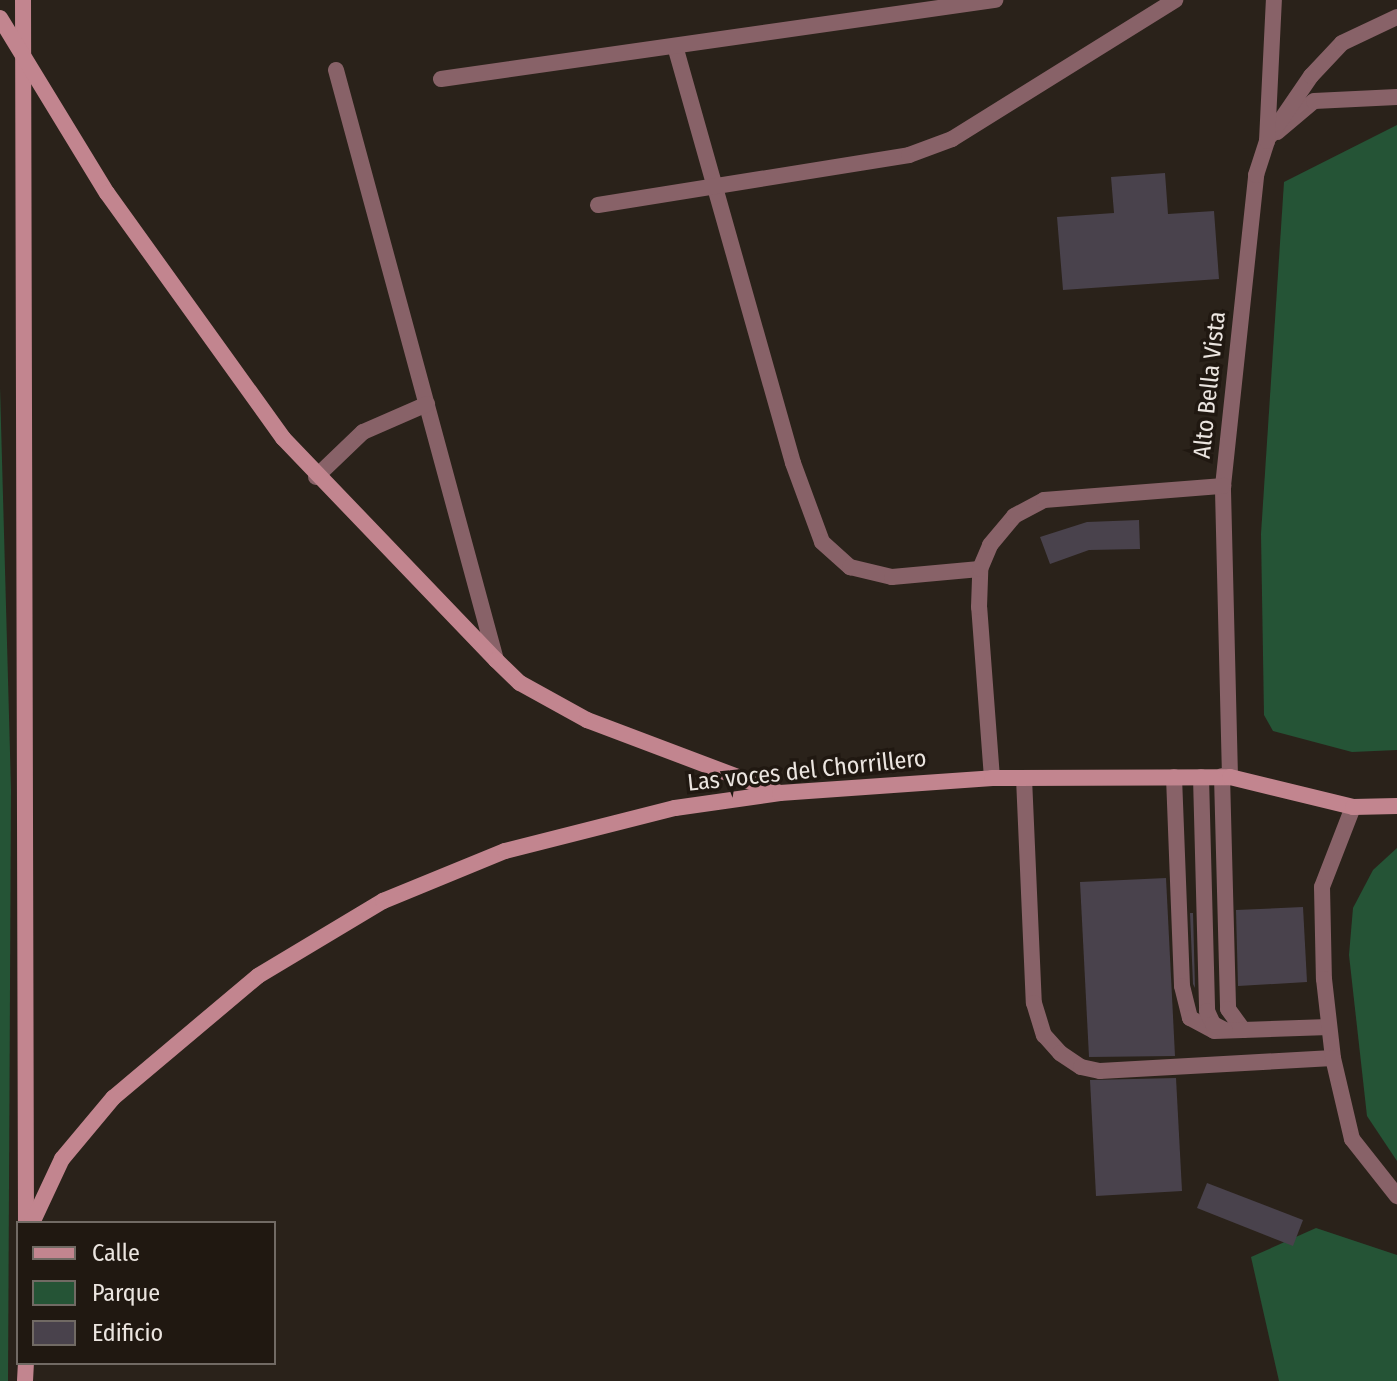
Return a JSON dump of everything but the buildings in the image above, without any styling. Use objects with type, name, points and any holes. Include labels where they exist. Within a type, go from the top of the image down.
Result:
[{"type":"street","points":[[23,0],[29,1221]]},
{"type":"street","points":[[441,79],[995,0]]},
{"type":"street","points":[[598,205],[909,155],[952,139],[1175,0]]},
{"type":"street","name":"Alto Bella Vista","points":[[1243,1030],[1228,1009],[1223,486],[1256,175],[1267,141],[1274,0]]},
{"type":"street","points":[[1267,141],[1288,106],[1342,43],[1397,17]]},
{"type":"street","points":[[0,18],[107,193],[316,477],[496,660],[520,683],[587,720],[780,793]]},
{"type":"street","points":[[675,46],[793,463],[822,542],[850,567],[892,577],[980,569]]},
{"type":"street","points":[[336,70],[496,660]]},
{"type":"street","points":[[1267,141],[1314,101],[1397,97]]},
{"type":"street","points":[[316,477],[363,432],[427,404]]},
{"type":"street","points":[[992,778],[980,569],[990,545],[1014,516],[1044,500],[1223,486]]},
{"type":"street","name":"Las voces del Chorrillero","points":[[30,1221],[62,1159],[113,1098],[258,976],[383,901],[505,851],[675,808],[780,793],[992,778],[1226,776],[1353,807],[1397,806]]},
{"type":"street","points":[[1174,777],[1185,1005],[1201,1027],[1225,1031],[1329,1027]]},
{"type":"street","points":[[1201,777],[1207,1011],[1213,1024],[1225,1031]]},
{"type":"street","points":[[1024,778],[1034,1003],[1044,1035],[1060,1053],[1081,1067],[1100,1071],[1333,1058]]},
{"type":"street","points":[[1353,807],[1322,887],[1329,1027],[1352,1139],[1397,1196]]},
{"type":"green space","points":[[1397,125],[1397,750],[1352,752],[1273,731],[1264,715],[1261,534],[1284,182]]},
{"type":"green space","points":[[0,387],[11,789],[8,1381],[0,1381]]},
{"type":"green space","points":[[1397,848],[1397,1161],[1367,1116],[1349,955],[1353,908],[1373,870]]},
{"type":"green space","points":[[1316,1228],[1397,1255],[1397,1381],[1279,1381],[1251,1257]]}]
